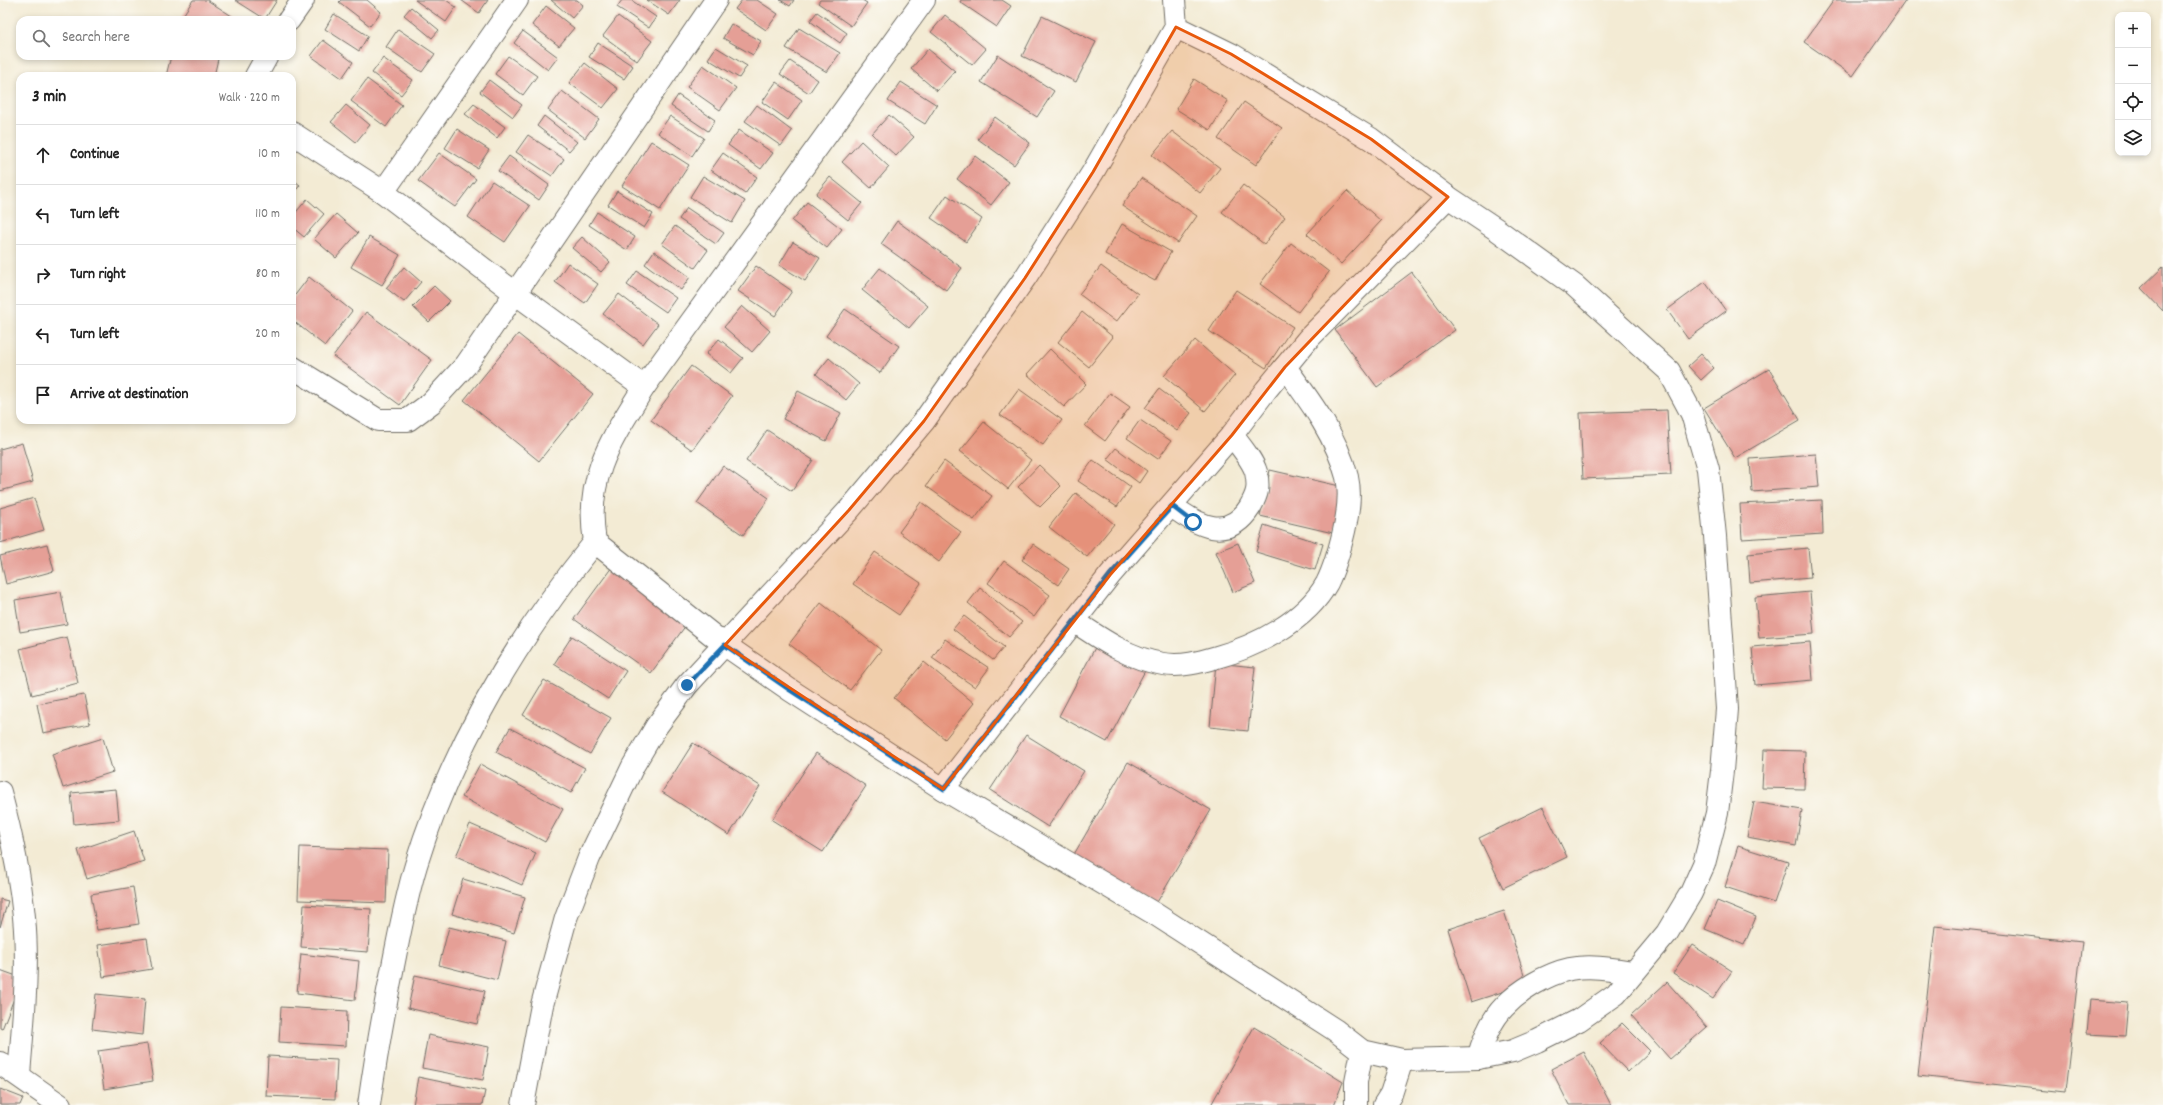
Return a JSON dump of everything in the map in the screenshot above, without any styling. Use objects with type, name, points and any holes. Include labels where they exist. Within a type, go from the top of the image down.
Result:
[{"type":"street","points":[[292,16],[304,0]]},
{"type":"street","points":[[383,192],[517,0]]},
{"type":"street","points":[[296,369],[378,420],[408,420],[431,403],[466,365],[716,0]]},
{"type":"street","points":[[369,1105],[380,1034],[407,895],[436,806],[469,734],[505,671],[539,616],[595,542],[592,510],[602,460],[611,440],[644,387],[924,0]]},
{"type":"street","points":[[523,1105],[544,998],[566,918],[589,858],[634,766],[656,727],[687,685],[849,510],[933,409],[1025,278],[1093,172],[1176,27],[1174,0]]},
{"type":"street","points":[[595,542],[725,645],[790,690],[944,789],[1155,914],[1335,1030],[1362,1051],[1402,1060],[1478,1058],[1513,1051],[1579,1020],[1616,994],[1667,933],[1691,893],[1706,859],[1717,813],[1728,709],[1715,536],[1708,469],[1692,414],[1669,371],[1575,286],[1496,229],[1448,197],[1371,140],[1231,54],[1176,27]]},
{"type":"street","points":[[258,72],[265,60]]},
{"type":"street","points":[[296,136],[383,192],[515,293],[644,387]]},
{"type":"street","points":[[944,789],[1110,575],[1172,506],[1232,435],[1285,367],[1314,334],[1448,197]]},
{"type":"street","points":[[1074,622],[1102,640],[1130,654],[1164,664],[1194,664],[1234,652],[1281,629],[1308,607],[1327,583],[1341,545],[1349,507],[1347,478],[1335,443],[1320,416],[1285,367]]},
{"type":"street","points":[[1172,506],[1193,522],[1210,527],[1227,526],[1243,519],[1258,490],[1255,470],[1232,435]]},
{"type":"street","points":[[0,792],[11,834],[8,862],[24,918],[26,966],[19,1075]]},
{"type":"street","points":[[1478,1058],[1483,1042],[1504,1007],[1543,979],[1570,970],[1600,968],[1633,972]]},
{"type":"street","points":[[1356,1105],[1356,1082],[1362,1051]]},
{"type":"street","points":[[1384,1105],[1391,1094],[1402,1060]]},
{"type":"street","points":[[0,1064],[19,1075],[60,1105]]},
{"type":"highlighted area","points":[[1176,27],[1231,54],[1371,139],[1448,197],[1285,367],[1232,435],[1110,575],[943,789],[725,645],[849,510],[924,421],[1025,278],[1093,172]]},
{"type":"building","points":[[193,0],[207,0],[232,16],[183,16]]},
{"type":"building","points":[[235,0],[277,0],[267,16],[260,16]]},
{"type":"building","points":[[341,0],[367,0],[381,12],[370,26],[339,2]]},
{"type":"building","points":[[415,0],[446,0],[456,7],[446,22]]},
{"type":"building","points":[[461,0],[488,0],[479,13]]},
{"type":"building","points":[[551,0],[577,0],[583,5],[572,18]]},
{"type":"building","points":[[622,0],[631,0],[656,17],[649,28],[617,7]]},
{"type":"building","points":[[647,0],[680,0],[669,15]]},
{"type":"building","points":[[742,0],[757,0],[778,14],[766,30],[735,9]]},
{"type":"building","points":[[780,0],[794,0],[790,6]]},
{"type":"building","points":[[820,0],[862,0],[867,3],[851,26],[818,3]]},
{"type":"building","points":[[961,0],[1002,0],[1011,6],[997,27],[960,2]]},
{"type":"building","points":[[1834,0],[1906,0],[1853,76],[1804,42]]},
{"type":"building","points":[[546,6],[574,28],[559,46],[532,25]]},
{"type":"building","points":[[411,7],[439,30],[432,38],[404,15]]},
{"type":"building","points":[[817,12],[847,33],[840,43],[810,21]]},
{"type":"building","points":[[334,14],[368,36],[359,51],[325,29]]},
{"type":"building","points":[[945,15],[986,49],[972,65],[931,32]]},
{"type":"building","points":[[618,16],[652,41],[637,61],[603,36]]},
{"type":"building","points":[[1042,16],[1096,42],[1076,82],[1022,56]]},
{"type":"building","points":[[731,24],[761,41],[753,55],[723,38]]},
{"type":"building","points":[[799,28],[840,53],[827,72],[786,48]]},
{"type":"building","points":[[398,29],[435,54],[422,72],[386,47]]},
{"type":"building","points":[[523,31],[558,57],[548,70],[514,43]]},
{"type":"building","points":[[323,40],[353,62],[342,78],[311,56]]},
{"type":"building","points":[[598,43],[633,66],[624,79],[589,57]]},
{"type":"building","points":[[716,47],[747,66],[739,78],[708,59]]},
{"type":"building","points":[[928,49],[955,71],[937,91],[911,69]]},
{"type":"building","points":[[998,55],[1054,91],[1037,117],[981,82]]},
{"type":"building","points":[[508,56],[537,76],[523,95],[495,74]]},
{"type":"building","points":[[383,58],[413,80],[401,95],[372,73]]},
{"type":"building","points":[[170,60],[218,60],[215,72],[167,72]]},
{"type":"building","points":[[790,61],[818,80],[809,93],[780,74]]},
{"type":"building","points":[[585,63],[618,89],[603,108],[569,83]]},
{"type":"building","points":[[703,65],[736,88],[720,110],[687,87]]},
{"type":"building","points":[[367,79],[402,105],[386,127],[351,101]]},
{"type":"building","points":[[1194,79],[1228,101],[1210,130],[1176,109]]},
{"type":"building","points":[[489,80],[522,105],[513,117],[480,92]]},
{"type":"building","points":[[776,82],[802,100],[788,120],[762,102]]},
{"type":"building","points":[[901,82],[937,105],[925,124],[888,101]]},
{"type":"building","points":[[562,91],[599,119],[585,138],[548,110]]},
{"type":"building","points":[[678,95],[715,120],[708,131],[671,106]]},
{"type":"building","points":[[1244,102],[1282,128],[1256,165],[1218,139]]},
{"type":"building","points":[[474,104],[505,127],[497,138],[465,114]]},
{"type":"building","points":[[346,105],[370,125],[356,142],[331,122]]},
{"type":"building","points":[[757,105],[792,131],[781,146],[745,121]]},
{"type":"building","points":[[889,115],[914,137],[896,156],[872,134]]},
{"type":"building","points":[[544,116],[577,142],[569,151],[537,126]]},
{"type":"building","points":[[670,116],[704,138],[692,156],[658,133]]},
{"type":"building","points":[[995,117],[1030,143],[1014,165],[978,139]]},
{"type":"building","points":[[457,129],[489,150],[477,168],[445,148]]},
{"type":"building","points":[[739,130],[773,153],[761,169],[728,145]]},
{"type":"building","points":[[1172,131],[1220,168],[1200,193],[1152,155]]},
{"type":"building","points":[[528,135],[564,159],[552,176],[516,152]]},
{"type":"building","points":[[651,141],[689,165],[660,210],[622,186]]},
{"type":"building","points":[[861,141],[889,167],[871,188],[842,162]]},
{"type":"building","points":[[439,153],[476,179],[455,207],[418,181]]},
{"type":"building","points":[[723,153],[757,177],[745,194],[711,170]]},
{"type":"building","points":[[509,156],[549,185],[539,200],[498,171]]},
{"type":"building","points":[[975,156],[1009,182],[991,205],[957,179]]},
{"type":"building","points":[[703,176],[745,201],[732,223],[690,197]]},
{"type":"building","points":[[830,177],[862,203],[848,220],[816,194]]},
{"type":"building","points":[[1141,178],[1197,216],[1178,243],[1122,206]]},
{"type":"building","points":[[492,181],[530,206],[505,242],[468,217]]},
{"type":"building","points":[[296,182],[300,185],[296,190]]},
{"type":"building","points":[[1243,185],[1285,217],[1264,244],[1222,212]]},
{"type":"building","points":[[617,191],[653,214],[644,228],[608,205]]},
{"type":"building","points":[[1347,191],[1381,221],[1341,264],[1307,234]]},
{"type":"building","points":[[947,195],[982,219],[966,242],[931,218]]},
{"type":"building","points":[[307,199],[324,214],[304,237],[296,230],[296,212]]},
{"type":"building","points":[[807,202],[842,229],[827,248],[792,221]]},
{"type":"building","points":[[687,208],[724,233],[716,244],[679,219]]},
{"type":"building","points":[[597,212],[635,237],[627,250],[589,225]]},
{"type":"building","points":[[336,214],[358,233],[336,258],[314,239]]},
{"type":"building","points":[[897,221],[962,268],[946,290],[881,244]]},
{"type":"building","points":[[1122,224],[1171,252],[1155,281],[1105,254]]},
{"type":"building","points":[[675,226],[708,250],[695,268],[662,244]]},
{"type":"building","points":[[369,237],[400,255],[382,285],[351,267]]},
{"type":"building","points":[[582,237],[610,262],[601,272],[572,248]]},
{"type":"building","points":[[793,242],[820,258],[805,281],[779,265]]},
{"type":"building","points":[[1291,243],[1329,272],[1298,312],[1260,284]]},
{"type":"building","points":[[654,251],[690,277],[681,290],[645,264]]},
{"type":"building","points":[[568,263],[598,284],[585,303],[555,282]]},
{"type":"building","points":[[756,266],[792,291],[775,316],[738,291]]},
{"type":"building","points":[[1101,266],[1138,294],[1116,322],[1079,294]]},
{"type":"building","points":[[404,267],[421,282],[404,302],[386,288]]},
{"type":"building","points":[[2163,267],[2163,311],[2141,288]]},
{"type":"building","points":[[880,268],[928,306],[909,328],[862,290]]},
{"type":"building","points":[[637,271],[676,298],[666,312],[627,285]]},
{"type":"building","points":[[1412,272],[1455,330],[1377,387],[1335,330]]},
{"type":"building","points":[[309,277],[352,311],[325,346],[296,323],[296,294]]},
{"type":"building","points":[[1705,282],[1726,311],[1688,339],[1667,310]]},
{"type":"building","points":[[434,286],[450,301],[429,322],[413,307]]},
{"type":"building","points":[[1236,290],[1293,327],[1266,368],[1209,331]]},
{"type":"building","points":[[619,294],[658,324],[643,344],[603,314]]},
{"type":"building","points":[[742,306],[770,331],[752,352],[724,327]]},
{"type":"building","points":[[845,309],[899,346],[880,373],[826,336]]},
{"type":"building","points":[[366,312],[432,360],[400,405],[333,356]]},
{"type":"building","points":[[1082,312],[1113,337],[1089,367],[1058,342]]},
{"type":"building","points":[[518,334],[593,394],[539,461],[464,400]]},
{"type":"building","points":[[719,339],[743,358],[731,373],[706,354]]},
{"type":"building","points":[[1195,340],[1235,375],[1205,411],[1164,376]]},
{"type":"building","points":[[1050,349],[1086,384],[1064,407],[1027,374]]},
{"type":"building","points":[[1701,354],[1714,368],[1701,380],[1688,366]]},
{"type":"building","points":[[829,358],[859,384],[846,400],[816,374]]},
{"type":"building","points":[[691,366],[732,396],[692,450],[651,420]]},
{"type":"building","points":[[1769,369],[1800,420],[1735,458],[1704,408]]},
{"type":"building","points":[[1019,389],[1062,420],[1043,445],[1000,415]]},
{"type":"building","points":[[1159,389],[1191,413],[1177,431],[1145,408]]},
{"type":"building","points":[[798,391],[841,413],[826,441],[783,419]]},
{"type":"building","points":[[1110,393],[1130,407],[1105,441],[1085,426]]},
{"type":"building","points":[[1667,410],[1671,475],[1583,479],[1580,413]]},
{"type":"building","points":[[1140,420],[1171,441],[1158,459],[1127,438]]},
{"type":"building","points":[[984,422],[1031,460],[1008,489],[960,451]]},
{"type":"building","points":[[767,430],[813,460],[792,491],[746,461]]},
{"type":"building","points":[[22,443],[33,482],[0,491],[0,449]]},
{"type":"building","points":[[1116,448],[1147,471],[1139,483],[1107,459]]},
{"type":"building","points":[[1816,454],[1819,487],[1752,492],[1750,459]]},
{"type":"building","points":[[1093,460],[1131,487],[1117,507],[1078,481]]},
{"type":"building","points":[[944,461],[992,496],[974,520],[926,486]]},
{"type":"building","points":[[1039,465],[1061,486],[1040,507],[1018,487]]},
{"type":"building","points":[[723,466],[769,498],[743,535],[697,503]]},
{"type":"building","points":[[1270,470],[1344,487],[1333,533],[1260,516]]},
{"type":"building","points":[[1076,493],[1114,524],[1087,557],[1049,527]]},
{"type":"building","points":[[34,498],[44,530],[0,543],[0,508]]},
{"type":"building","points":[[1822,500],[1823,534],[1742,539],[1740,504]]},
{"type":"building","points":[[921,502],[961,532],[939,562],[899,532]]},
{"type":"building","points":[[1264,525],[1323,544],[1315,570],[1256,552]]},
{"type":"building","points":[[1238,543],[1255,583],[1233,592],[1216,552]]},
{"type":"building","points":[[47,544],[54,571],[6,584],[0,556]]},
{"type":"building","points":[[1033,544],[1069,569],[1058,585],[1022,560]]},
{"type":"building","points":[[1808,548],[1811,578],[1750,583],[1748,554]]},
{"type":"building","points":[[875,552],[921,583],[899,615],[853,584]]},
{"type":"building","points":[[1004,561],[1050,595],[1034,617],[988,583]]},
{"type":"building","points":[[612,567],[689,621],[651,673],[574,619]]},
{"type":"building","points":[[980,588],[1022,622],[1009,637],[968,603]]},
{"type":"building","points":[[61,592],[67,624],[20,632],[15,600]]},
{"type":"building","points":[[1810,592],[1814,634],[1759,638],[1755,597]]},
{"type":"building","points":[[821,603],[881,650],[850,690],[789,644]]},
{"type":"building","points":[[964,616],[1004,647],[993,660],[953,629]]},
{"type":"building","points":[[572,636],[626,671],[608,699],[554,664]]},
{"type":"building","points":[[67,637],[78,683],[32,695],[20,649]]},
{"type":"building","points":[[945,639],[989,668],[975,687],[932,658]]},
{"type":"building","points":[[1098,642],[1147,667],[1107,742],[1059,716]]},
{"type":"building","points":[[1810,642],[1813,680],[1755,685],[1752,647]]},
{"type":"building","points":[[924,662],[974,703],[945,739],[894,698]]},
{"type":"building","points":[[1216,663],[1255,667],[1248,731],[1210,727]]},
{"type":"building","points":[[544,680],[611,718],[590,754],[523,715]]},
{"type":"building","points":[[84,695],[90,724],[43,733],[37,704]]},
{"type":"building","points":[[510,728],[585,768],[571,793],[496,752]]},
{"type":"building","points":[[1026,735],[1084,771],[1048,827],[990,790]]},
{"type":"building","points":[[103,738],[113,772],[63,788],[52,754]]},
{"type":"building","points":[[693,743],[760,786],[729,835],[662,792]]},
{"type":"building","points":[[1764,750],[1805,751],[1804,789],[1762,788]]},
{"type":"building","points":[[816,753],[866,786],[823,852],[772,820]]},
{"type":"building","points":[[1128,762],[1211,810],[1156,904],[1073,856]]},
{"type":"building","points":[[480,764],[563,809],[545,842],[462,797]]},
{"type":"building","points":[[116,789],[119,820],[74,824],[71,793]]},
{"type":"building","points":[[1754,802],[1802,810],[1796,846],[1747,837]]},
{"type":"building","points":[[1543,807],[1567,857],[1503,888],[1479,838]]},
{"type":"building","points":[[470,824],[536,853],[522,885],[456,856]]},
{"type":"building","points":[[134,831],[144,861],[87,879],[78,850]]},
{"type":"building","points":[[1738,846],[1788,862],[1774,903],[1725,887]]},
{"type":"building","points":[[300,847],[388,850],[386,903],[298,900]]},
{"type":"building","points":[[463,879],[525,897],[514,933],[452,914]]},
{"type":"building","points":[[133,887],[139,924],[97,930],[91,894]]},
{"type":"building","points":[[0,899],[8,901],[0,927]]},
{"type":"building","points":[[1717,901],[1756,917],[1744,945],[1705,929]]},
{"type":"building","points":[[304,905],[371,909],[368,952],[301,947]]},
{"type":"building","points":[[1504,911],[1527,984],[1471,1002],[1448,929]]},
{"type":"building","points":[[1935,926],[2082,942],[2065,1092],[1918,1076]]},
{"type":"building","points":[[449,927],[506,941],[497,980],[439,965]]},
{"type":"building","points":[[147,938],[152,969],[103,977],[98,945]]},
{"type":"building","points":[[1692,945],[1732,971],[1713,999],[1673,973]]},
{"type":"building","points":[[301,954],[359,961],[355,1000],[297,993]]},
{"type":"building","points":[[0,970],[22,978],[2,1029],[0,1028]]},
{"type":"building","points":[[415,975],[485,991],[477,1024],[408,1008]]},
{"type":"building","points":[[1667,982],[1707,1027],[1670,1059],[1631,1015]]},
{"type":"building","points":[[96,994],[145,999],[142,1035],[92,1029]]},
{"type":"building","points":[[2090,1000],[2128,1003],[2125,1036],[2087,1034]]},
{"type":"building","points":[[281,1007],[347,1011],[346,1046],[279,1042]]},
{"type":"building","points":[[1622,1023],[1650,1051],[1628,1072],[1600,1043]]},
{"type":"building","points":[[1254,1027],[1343,1082],[1334,1105],[1211,1105]]},
{"type":"building","points":[[428,1035],[489,1047],[483,1080],[422,1068]]},
{"type":"building","points":[[147,1044],[153,1081],[104,1089],[98,1051]]},
{"type":"building","points":[[1584,1052],[1611,1105],[1569,1105],[1551,1069]]},
{"type":"building","points":[[268,1056],[337,1060],[335,1099],[266,1096]]},
{"type":"building","points":[[418,1077],[485,1091],[482,1105],[413,1105]]},
{"type":"building","points":[[0,1089],[23,1098],[20,1105],[0,1105]]},
{"type":"route","points":[[687,685],[725,645],[790,690],[944,789],[1110,575],[1172,506],[1193,522]]}]
